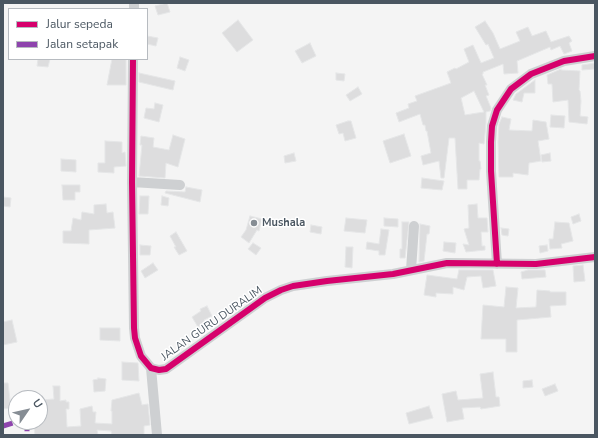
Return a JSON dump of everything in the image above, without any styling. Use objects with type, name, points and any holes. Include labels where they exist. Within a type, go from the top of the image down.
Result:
[{"type":"street","points":[[497,264],[491,134],[497,110],[511,89],[531,74],[564,61],[595,56]]},
{"type":"street","name":"JALAN GURU DURALIM","points":[[133,60],[132,182],[134,328],[135,338],[141,356],[151,368],[159,370],[166,369],[265,298],[280,290],[304,284],[392,274],[447,263],[536,264],[595,257]]},
{"type":"street","points":[[132,182],[180,185]]},
{"type":"street","points":[[411,270],[414,226]]},
{"type":"street","points":[[151,368],[157,435]]},
{"type":"building","points":[[167,3],[170,12],[158,15],[155,6]]},
{"type":"building","points":[[238,20],[253,40],[237,52],[222,33]]},
{"type":"building","points":[[485,21],[493,33],[500,49],[520,41],[516,32],[528,27],[532,36],[546,31],[551,42],[569,36],[572,41],[569,43],[572,51],[564,54],[560,46],[551,50],[550,47],[517,61],[518,73],[504,74],[503,64],[483,72],[482,74],[487,85],[485,85],[489,95],[486,96],[491,108],[490,111],[486,112],[484,144],[479,143],[479,161],[481,169],[479,180],[467,180],[467,189],[458,189],[455,138],[449,138],[444,178],[441,178],[439,161],[423,165],[421,156],[431,153],[427,131],[425,125],[423,125],[420,114],[399,122],[396,113],[409,108],[408,104],[417,101],[415,96],[451,83],[447,72],[469,62],[464,49],[473,45],[481,63],[494,58],[488,44],[486,45],[475,27]],"holes":[[[474,91],[484,112],[465,115],[461,98]]]},
{"type":"building","points":[[148,36],[158,38],[156,46],[148,44]]},
{"type":"building","points":[[310,43],[316,56],[302,63],[295,51]]},
{"type":"building","points":[[180,57],[189,60],[185,71],[177,68]]},
{"type":"building","points":[[38,60],[50,60],[48,67],[37,66]]},
{"type":"building","points":[[112,60],[126,60],[126,85],[107,85]]},
{"type":"building","points":[[595,63],[595,69],[582,70],[582,65]]},
{"type":"building","points":[[561,69],[580,71],[580,116],[588,117],[587,124],[569,122],[568,100],[553,102],[552,84],[548,84],[547,75]]},
{"type":"building","points":[[139,73],[175,81],[173,90],[139,82]]},
{"type":"building","points":[[336,73],[345,74],[344,81],[336,80]]},
{"type":"building","points":[[535,80],[535,93],[524,93],[522,102],[513,100],[516,94]]},
{"type":"building","points":[[358,87],[362,94],[350,101],[346,95]]},
{"type":"building","points":[[155,103],[163,105],[159,122],[144,118],[146,108],[154,109]]},
{"type":"building","points":[[551,115],[565,116],[564,128],[550,127]]},
{"type":"building","points":[[502,117],[511,119],[509,130],[532,131],[533,120],[546,122],[549,139],[538,141],[541,161],[529,163],[528,175],[513,173],[513,177],[499,177],[498,142],[499,124]]},
{"type":"building","points":[[351,121],[356,138],[345,141],[343,133],[339,134],[336,125]]},
{"type":"building","points":[[404,134],[411,156],[390,163],[383,141]]},
{"type":"building","points":[[173,135],[185,139],[178,167],[166,163],[165,178],[139,176],[142,145],[140,145],[141,136],[154,138],[153,147],[169,150]]},
{"type":"building","points":[[105,141],[122,142],[122,153],[125,152],[126,166],[114,167],[114,173],[98,172],[98,163],[105,163]]},
{"type":"building","points":[[294,153],[296,161],[285,163],[284,156]]},
{"type":"building","points":[[550,153],[551,161],[542,162],[541,155]]},
{"type":"building","points":[[61,159],[76,160],[76,172],[61,171]]},
{"type":"building","points":[[422,178],[444,181],[442,190],[421,188]]},
{"type":"building","points":[[62,185],[80,185],[80,192],[75,192],[75,200],[63,200]]},
{"type":"building","points":[[186,187],[202,190],[200,202],[165,193],[166,191],[185,192]]},
{"type":"building","points":[[140,196],[149,196],[148,214],[139,214]]},
{"type":"building","points":[[162,196],[169,198],[168,206],[161,205]]},
{"type":"building","points":[[3,197],[11,198],[10,207],[3,206]]},
{"type":"building","points":[[106,204],[107,213],[113,212],[115,228],[89,230],[89,244],[63,243],[63,231],[71,231],[73,218],[81,220],[82,212],[94,214],[94,205]]},
{"type":"building","points":[[477,204],[478,218],[487,218],[488,232],[481,232],[482,246],[485,246],[485,250],[466,252],[463,244],[469,245],[464,229],[469,228],[468,205]]},
{"type":"building","points":[[579,214],[581,221],[573,224],[571,217]]},
{"type":"building","points":[[250,216],[262,219],[259,231],[257,230],[249,243],[241,237],[246,230]]},
{"type":"building","points":[[346,218],[367,220],[365,233],[344,231]]},
{"type":"building","points":[[384,218],[398,219],[398,227],[384,226]]},
{"type":"building","points":[[402,222],[409,222],[405,258],[400,258],[400,249],[402,249]]},
{"type":"building","points":[[555,222],[569,223],[573,241],[561,244],[562,248],[550,249],[549,239],[553,239]]},
{"type":"building","points":[[420,224],[430,226],[429,234],[427,234],[424,261],[419,262]]},
{"type":"building","points":[[311,225],[322,227],[321,234],[310,232]]},
{"type":"building","points":[[501,228],[509,229],[508,236],[502,235]]},
{"type":"building","points":[[381,229],[389,230],[385,255],[379,255],[379,251],[366,249],[367,242],[379,244]]},
{"type":"building","points":[[176,232],[187,251],[179,255],[170,236]]},
{"type":"building","points":[[444,242],[456,243],[455,253],[443,251]]},
{"type":"building","points":[[253,243],[261,248],[256,255],[248,249]]},
{"type":"building","points":[[140,245],[151,246],[150,255],[140,255]]},
{"type":"building","points":[[547,245],[548,251],[540,253],[539,246]]},
{"type":"building","points":[[346,247],[353,247],[352,268],[345,267]]},
{"type":"building","points":[[153,263],[158,270],[145,278],[141,271]]},
{"type":"building","points":[[583,265],[585,281],[574,282],[573,266]]},
{"type":"building","points":[[459,270],[493,270],[496,286],[483,288],[481,276],[467,277],[464,290],[453,287],[453,294],[436,293],[436,297],[424,295],[427,275],[457,279]]},
{"type":"building","points":[[528,270],[545,270],[546,277],[522,279],[521,272]]},
{"type":"building","points":[[506,287],[518,288],[516,308],[536,307],[537,290],[566,292],[566,305],[550,306],[551,317],[517,320],[517,352],[506,352],[506,339],[481,339],[483,305],[504,307]]},
{"type":"building","points":[[207,306],[212,316],[204,320],[205,323],[198,327],[192,317],[201,311],[200,309]]},
{"type":"building","points":[[12,320],[17,342],[3,345],[3,322]]},
{"type":"building","points":[[100,328],[120,328],[120,341],[100,340]]},
{"type":"building","points":[[122,362],[138,363],[139,381],[122,380]]},
{"type":"building","points":[[493,372],[496,397],[499,397],[500,406],[481,409],[480,407],[462,408],[464,419],[447,422],[442,394],[456,391],[458,400],[483,398],[480,374]]},
{"type":"building","points":[[98,378],[106,379],[105,391],[94,392],[93,380]]},
{"type":"building","points":[[532,380],[533,387],[523,388],[523,381]]},
{"type":"building","points":[[3,383],[8,383],[8,408],[3,409]]},
{"type":"building","points":[[555,384],[558,391],[545,396],[542,389]]},
{"type":"building","points":[[53,386],[60,386],[60,401],[66,400],[66,402],[69,402],[69,409],[66,409],[67,427],[81,426],[80,409],[92,406],[93,412],[96,412],[95,423],[112,424],[112,400],[139,393],[142,405],[148,404],[150,425],[144,426],[144,435],[112,435],[111,431],[97,430],[98,435],[35,435],[34,430],[48,430],[48,399],[54,399]]},
{"type":"building","points":[[429,406],[433,418],[409,424],[406,413]]},
{"type":"marked path","points":[[3,426],[8,424]]},
{"type":"marked path","points":[[27,430],[27,435]]},
{"type":"cycle path","points":[[497,264],[491,171],[492,126],[497,110],[511,89],[531,74],[564,61],[595,56]]},
{"type":"cycle path","points":[[133,60],[132,182],[134,328],[135,338],[141,356],[151,368],[159,370],[166,369],[265,298],[293,286],[393,274],[447,263],[536,264],[595,257]]},
{"type":"place","name":"Mushala","points":[[254,223]]}]
